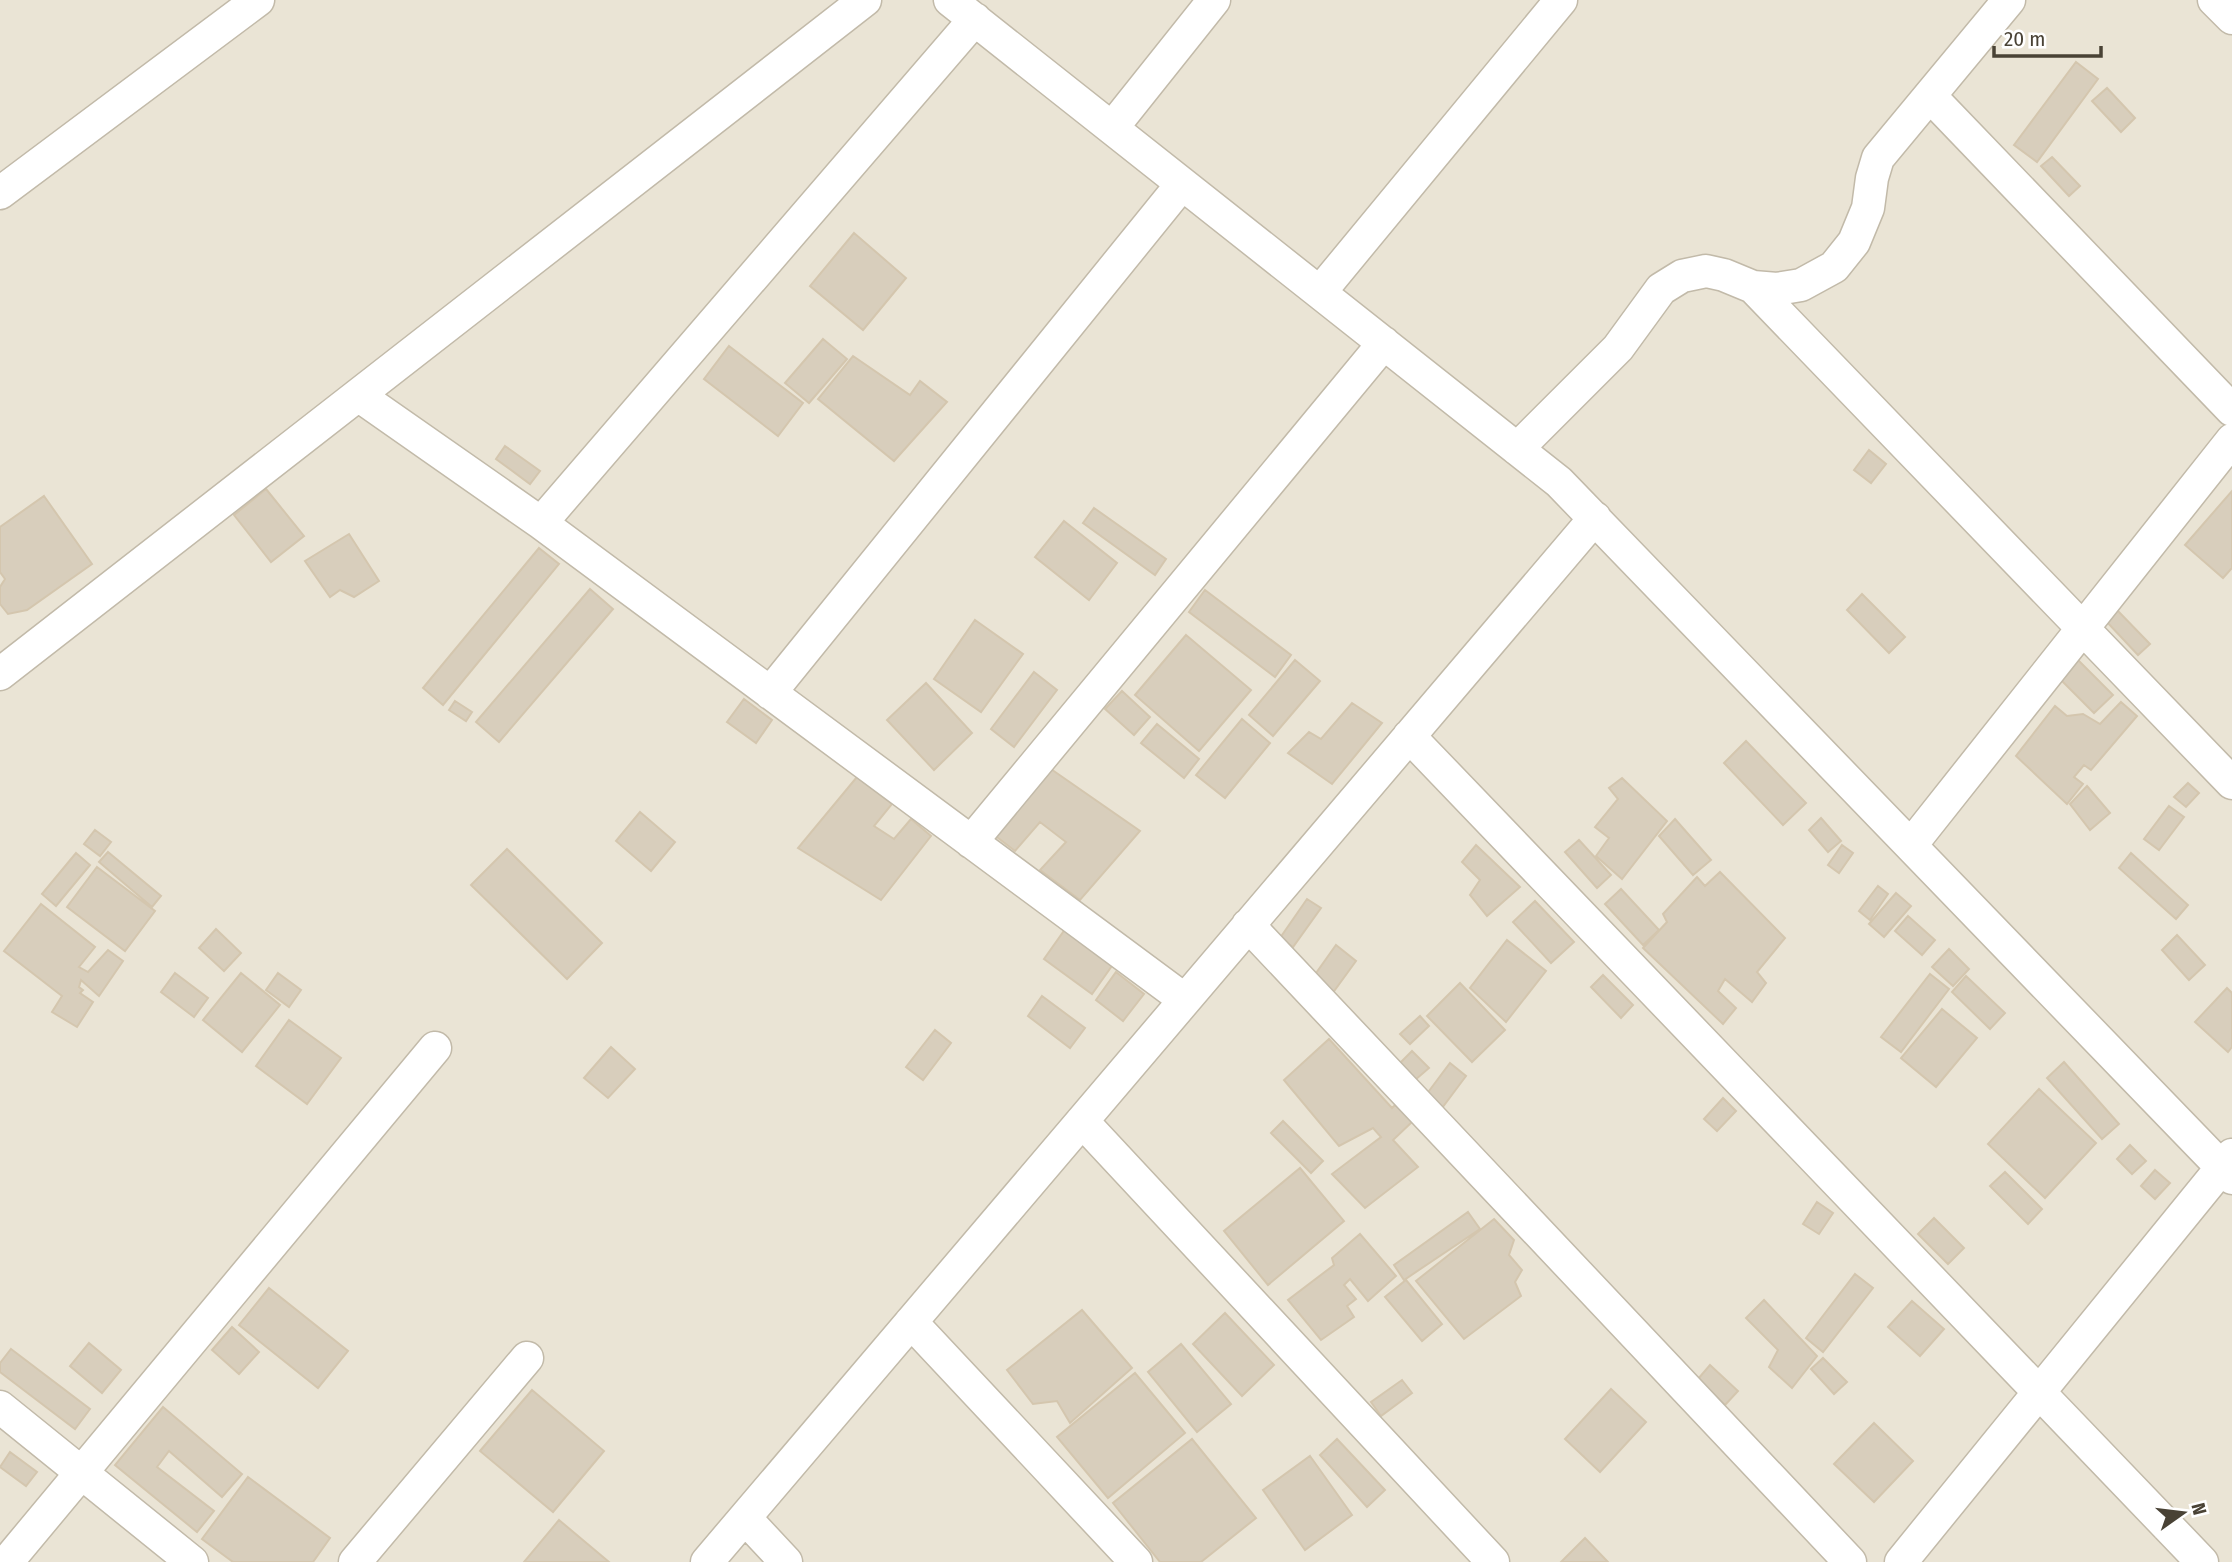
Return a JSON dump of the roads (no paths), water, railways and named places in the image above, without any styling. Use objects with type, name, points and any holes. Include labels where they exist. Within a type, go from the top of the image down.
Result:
[{"type":"street","points":[[0,193],[258,0]]},
{"type":"street","points":[[5,658],[358,395],[865,0]]},
{"type":"street","points":[[950,0],[1559,482],[1911,845],[2229,1167],[2039,1392],[1901,1562]]},
{"type":"street","points":[[1112,128],[1214,0]]},
{"type":"street","points":[[1320,292],[1561,0]]},
{"type":"street","points":[[1517,449],[1618,348],[1661,289],[1682,276],[1706,271],[1753,286],[1777,289],[1801,285],[1834,267],[1854,242],[1868,208],[1878,158],[2009,0]]},
{"type":"street","points":[[2214,0],[2232,18]]},
{"type":"street","points":[[541,523],[975,19]]},
{"type":"street","points":[[1930,96],[2232,410]]},
{"type":"street","points":[[770,693],[1182,184]]},
{"type":"street","points":[[1753,286],[2232,783]]},
{"type":"street","points":[[971,842],[1384,343]]},
{"type":"street","points":[[358,395],[541,523],[1185,1000]]},
{"type":"street","points":[[1911,845],[2232,440]]},
{"type":"street","points":[[707,1562],[1595,518]]},
{"type":"street","points":[[1409,736],[2202,1562]]},
{"type":"street","points":[[1248,925],[1850,1562]]},
{"type":"street","points":[[7,1562],[435,1048]]},
{"type":"street","points":[[1082,1121],[1493,1562]]},
{"type":"street","points":[[911,1322],[1136,1562]]},
{"type":"street","points":[[355,1562],[527,1358]]},
{"type":"street","points":[[0,1407],[192,1562]]},
{"type":"street","points":[[745,1518],[786,1562]]}]
